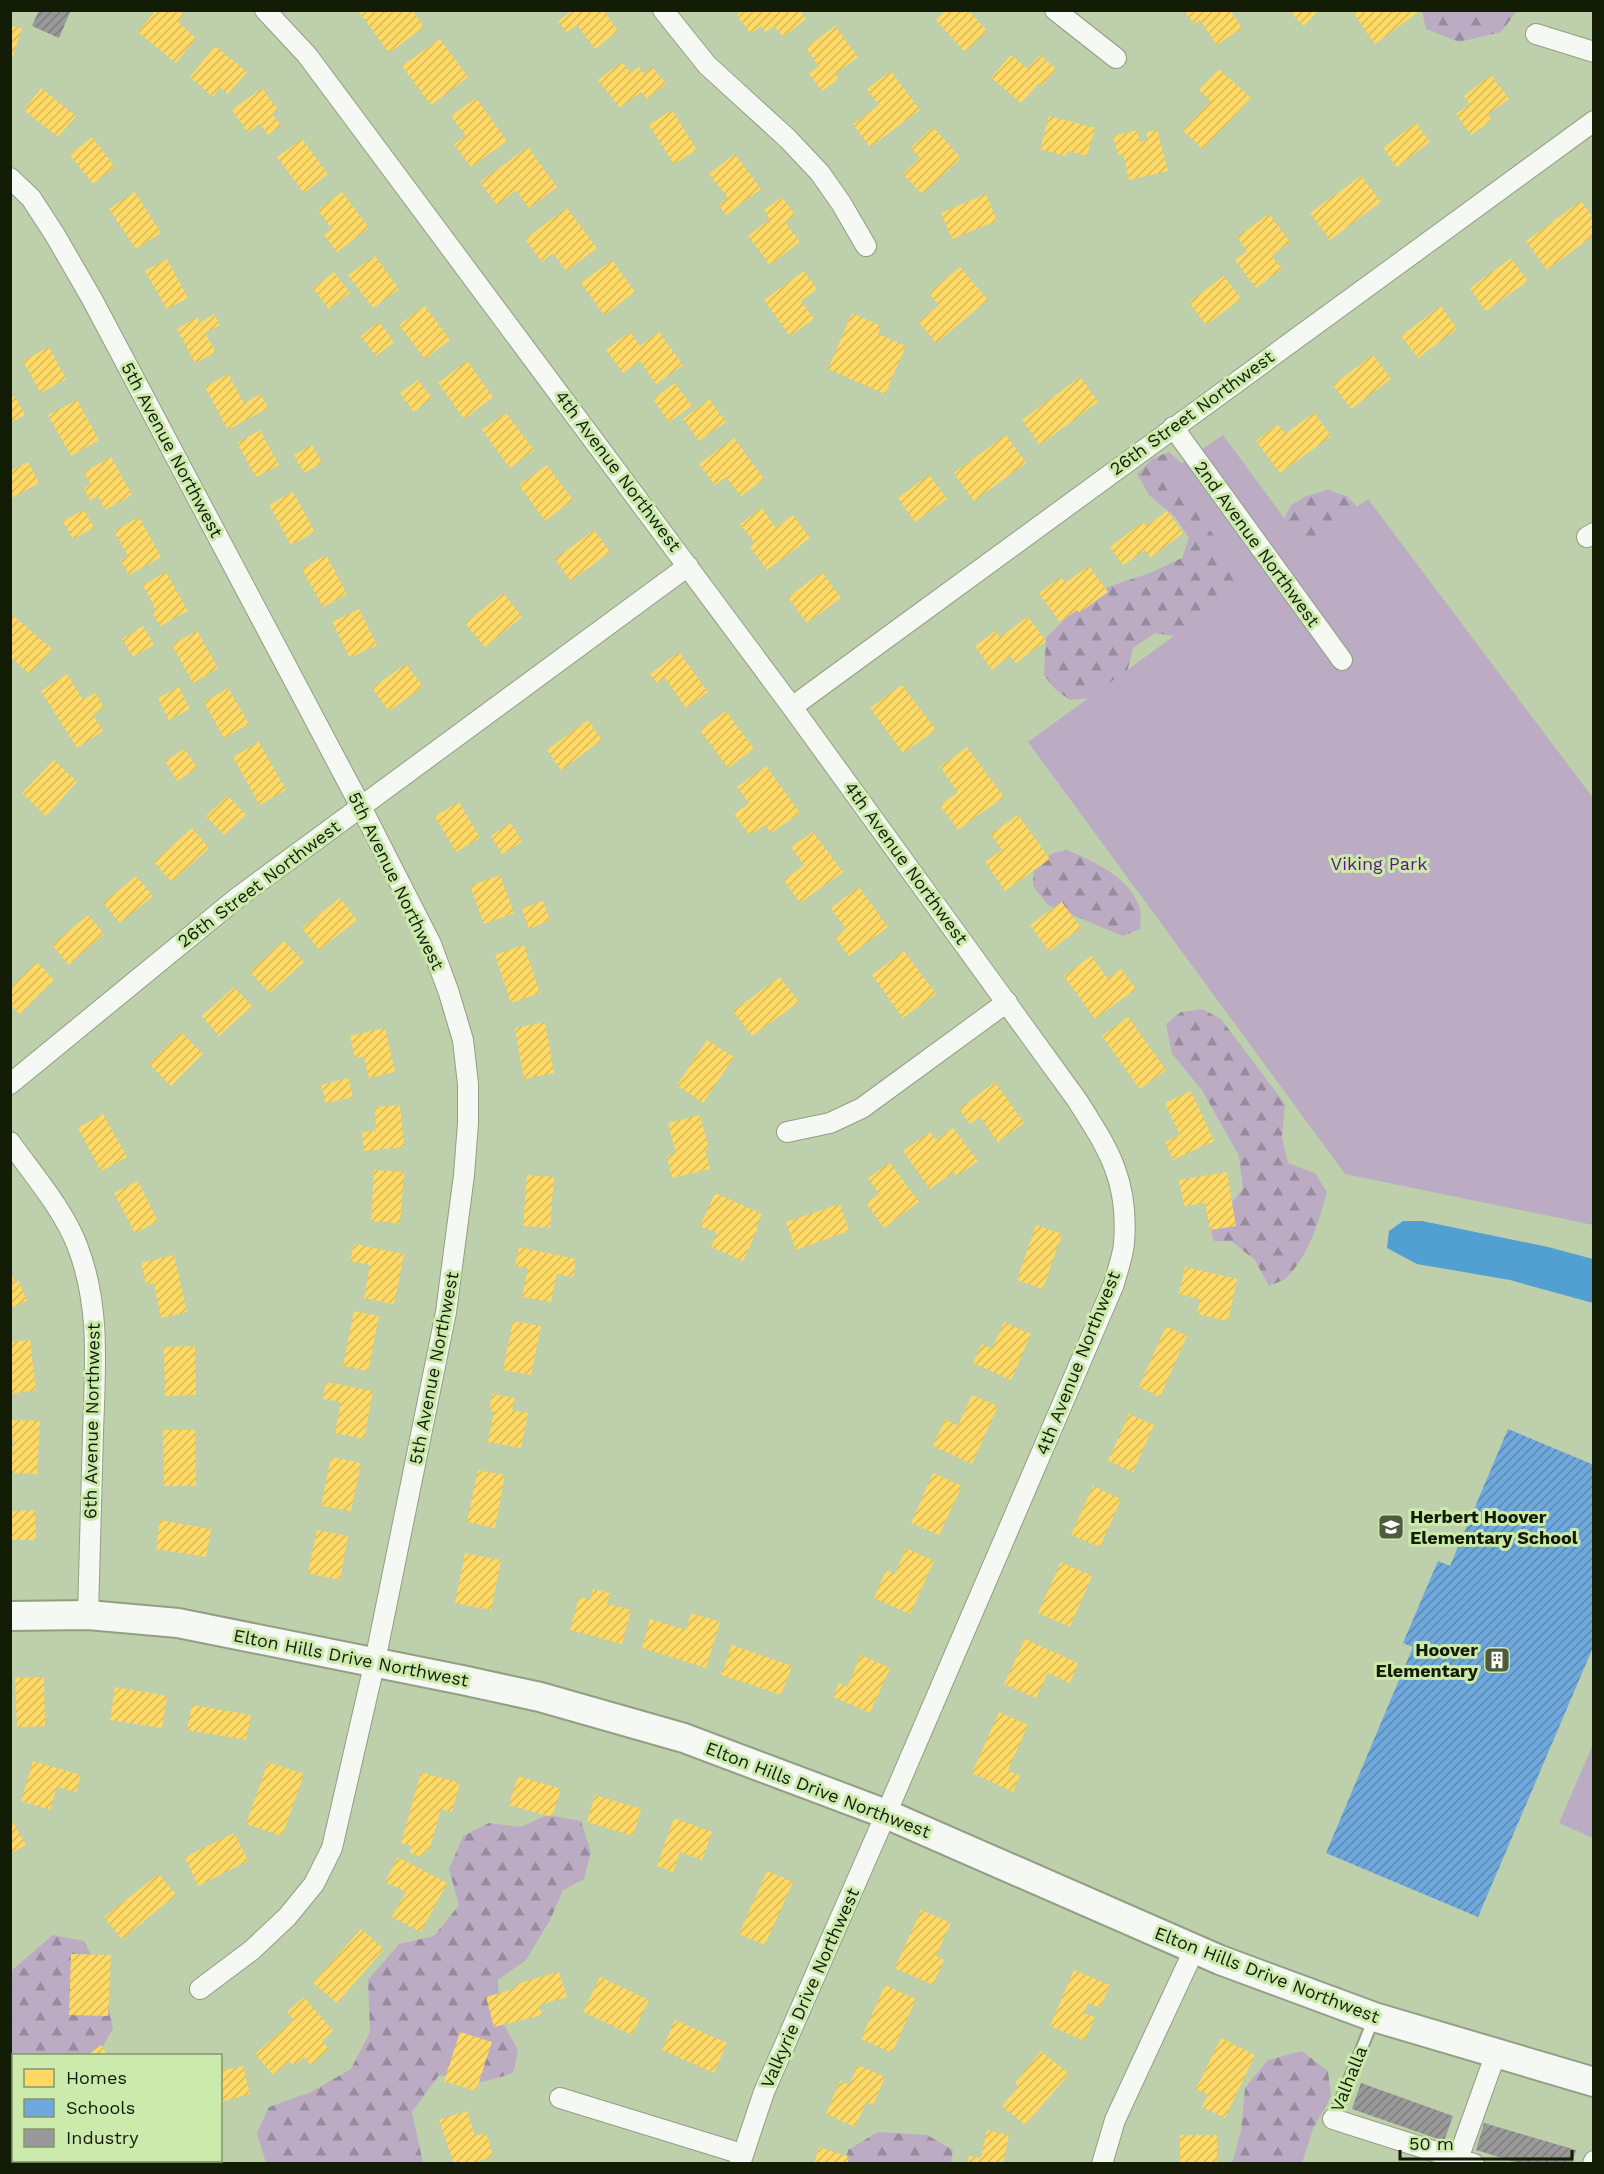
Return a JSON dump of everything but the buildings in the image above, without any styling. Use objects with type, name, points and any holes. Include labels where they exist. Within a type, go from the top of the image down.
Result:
[{"type":"main road","name":"Elton Hills Drive Northwest","points":[[10,1616],[88,1615],[178,1623],[375,1661],[540,1697],[684,1738],[886,1814],[1194,1950],[1374,2017],[1593,2082]]},
{"type":"street","name":"4th Avenue Northwest","points":[[266,10],[307,55],[792,706],[1007,1002],[1103,1140],[1119,1174],[1124,1209],[1124,1245],[1114,1284],[886,1814]]},
{"type":"street","points":[[663,10],[707,65],[788,138],[820,173],[866,246]]},
{"type":"street","points":[[1055,10],[1116,58]]},
{"type":"street","points":[[1536,34],[1593,52]]},
{"type":"street","name":"26th Street Northwest","points":[[792,706],[1593,121]]},
{"type":"street","name":"5th Avenue Northwest","points":[[10,178],[31,198],[92,299],[431,944],[449,993],[462,1040],[468,1084],[464,1175],[446,1312],[375,1661],[332,1848],[314,1884],[286,1917],[252,1950],[200,1989]]},
{"type":"street","name":"2nd Avenue Northwest","points":[[1173,427],[1342,660]]},
{"type":"street","name":"26th Street Northwest","points":[[10,1084],[237,898],[688,566]]},
{"type":"street","points":[[788,1132],[830,1123],[862,1108],[1007,1002]]},
{"type":"street","name":"6th Avenue Northwest","points":[[10,1142],[56,1206],[76,1242],[83,1261],[92,1302],[95,1328],[95,1375],[88,1615]]},
{"type":"street","name":"Valkyrie Drive Northwest","points":[[741,2159],[764,2092],[886,1814]]},
{"type":"street","points":[[1102,2163],[1115,2120],[1194,1950]]},
{"type":"street","name":"Valhalla","points":[[1334,2119],[1466,2161],[1496,2054]]},
{"type":"street","points":[[560,2098],[741,2159]]},
{"type":"lane","name":"Valhalla","points":[[1334,2119],[1374,2017]]},
{"type":"green space","points":[[1422,10],[1517,11],[1501,32],[1459,42],[1426,29]]},
{"type":"green space","name":"Viking Park","points":[[1223,435],[1304,545],[1368,499],[1593,798],[1593,1225],[1345,1174],[1028,742],[1247,583],[1169,472]]},
{"type":"green space","points":[[1169,452],[1188,469],[1263,579],[1185,638],[1155,633],[1133,648],[1125,681],[1102,697],[1070,700],[1056,690],[1044,675],[1046,638],[1067,617],[1108,587],[1150,573],[1182,558],[1189,538],[1176,518],[1149,495],[1137,474],[1152,459]]},
{"type":"green space","points":[[1328,490],[1347,496],[1366,516],[1383,615],[1279,528],[1291,505],[1306,496]]},
{"type":"green space","points":[[1067,850],[1109,871],[1127,886],[1140,908],[1140,929],[1123,936],[1048,905],[1033,886],[1034,868],[1053,853]]},
{"type":"green space","points":[[1202,1009],[1221,1019],[1285,1104],[1282,1137],[1288,1163],[1315,1173],[1327,1192],[1317,1226],[1301,1259],[1286,1278],[1269,1286],[1255,1260],[1231,1241],[1214,1241],[1208,1221],[1225,1210],[1243,1189],[1239,1156],[1202,1090],[1172,1054],[1166,1024],[1181,1012]]},
{"type":"green space","points":[[1593,1744],[1593,1838],[1559,1823]]},
{"type":"green space","points":[[547,1815],[581,1821],[591,1852],[584,1879],[563,1890],[550,1920],[526,1960],[498,1980],[499,2016],[518,2050],[513,2073],[483,2082],[439,2075],[412,2112],[423,2163],[266,2163],[257,2133],[269,2107],[311,2092],[351,2069],[370,2032],[368,1980],[399,1944],[434,1936],[459,1905],[449,1869],[463,1836],[489,1823],[521,1827]]},
{"type":"green space","points":[[53,1935],[84,1941],[102,1975],[113,2028],[99,2054],[12,2054],[12,2162],[205,2163],[11,2164],[11,1971]]},
{"type":"green space","points":[[1302,2051],[1328,2071],[1331,2096],[1313,2129],[1302,2163],[1232,2163],[1241,2131],[1245,2088],[1268,2060]]},
{"type":"green space","points":[[878,2132],[927,2135],[953,2150],[951,2163],[845,2164],[848,2150]]},
{"type":"water","points":[[1403,1221],[1422,1221],[1548,1247],[1593,1259],[1593,1303],[1510,1280],[1417,1264],[1387,1248],[1389,1231]]},
{"type":"place","name":"Herbert Hoover Elementary School","points":[[1391,1527]]},
{"type":"place","name":"Hoover Elementary","points":[[1497,1660]]}]
